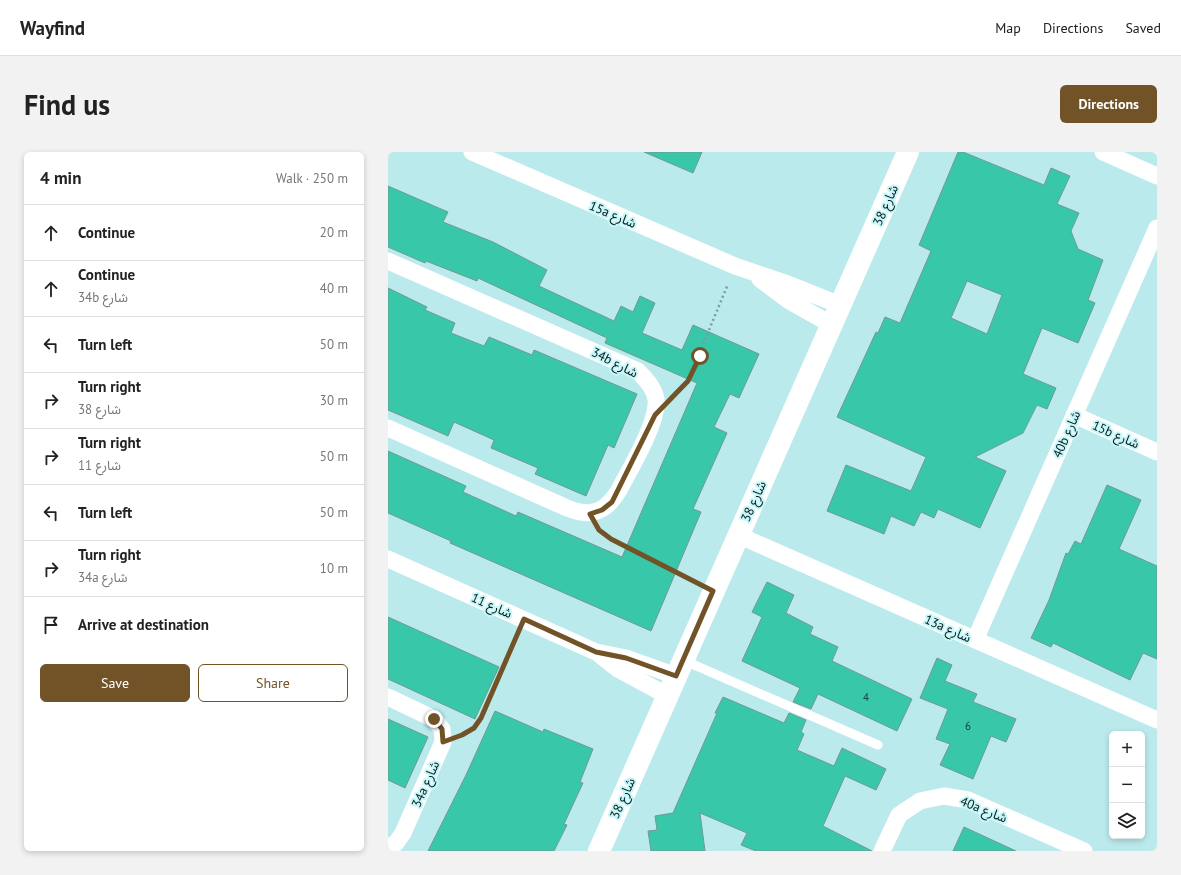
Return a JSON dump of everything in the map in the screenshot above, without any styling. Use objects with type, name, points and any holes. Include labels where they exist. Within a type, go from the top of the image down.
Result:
[{"type":"street","name":"شارع 38","points":[[599,851],[908,152]]},
{"type":"street","points":[[1103,152],[1157,176]]},
{"type":"street","name":"15a شارع","points":[[475,153],[735,266],[780,281],[840,305]]},
{"type":"street","name":"40b شارع","points":[[975,640],[1157,228]]},
{"type":"street","name":"34b شارع","points":[[388,260],[638,371],[649,383],[656,399],[655,415],[612,502],[602,510],[590,514]]},
{"type":"street","name":"15a شارع","points":[[756,274],[788,300],[832,325]]},
{"type":"street","name":"15b شارع","points":[[1074,415],[1157,452]]},
{"type":"street","points":[[388,428],[578,513],[590,514]]},
{"type":"street","name":"13a شارع","points":[[738,535],[1157,720]]},
{"type":"street","name":"شارع 11","points":[[388,559],[596,652],[618,669],[668,696]]},
{"type":"street","name":"شارع 11","points":[[596,652],[680,668]]},
{"type":"street","points":[[388,696],[434,719],[442,729],[443,742]]},
{"type":"street","name":"34a شارع","points":[[388,848],[396,843],[403,833],[443,742]]},
{"type":"street","name":"40a شارع","points":[[882,851],[899,815],[920,801],[944,796],[968,800],[1084,851]]},
{"type":"lane","points":[[680,668],[878,745]]},
{"type":"path","points":[[655,415],[688,381],[735,266]]},
{"type":"path","points":[[590,514],[599,530],[611,539],[713,591]]},
{"type":"path","points":[[443,742],[462,735],[474,728],[481,718],[524,619]]},
{"type":"building","points":[[644,152],[702,152],[693,173]]},
{"type":"building","points":[[958,152],[963,152],[1044,185],[1051,168],[1070,176],[1057,204],[1079,213],[1071,231],[1078,249],[1103,260],[1088,300],[1095,303],[1078,343],[1042,328],[1023,374],[1056,388],[1047,409],[1037,405],[1023,433],[975,457],[1006,471],[980,528],[938,509],[934,518],[921,512],[914,526],[891,516],[884,534],[827,511],[846,465],[911,491],[926,457],[837,417],[876,332],[878,333],[885,317],[900,323],[931,251],[919,245]],"holes":[[[967,281],[1002,295],[987,334],[951,318]]]},
{"type":"building","points":[[388,186],[448,212],[443,222],[493,242],[547,270],[539,286],[614,321],[621,306],[633,312],[640,296],[655,303],[642,333],[682,350],[693,325],[759,354],[739,398],[730,394],[714,427],[727,433],[693,509],[701,512],[651,631],[450,543],[451,541],[388,513],[388,451],[466,486],[463,492],[516,516],[518,512],[622,557],[697,383],[605,343],[607,338],[478,278],[477,281],[426,261],[425,263],[388,247]]},
{"type":"building","points":[[388,288],[427,307],[425,310],[455,323],[451,333],[484,346],[489,337],[532,355],[534,350],[637,394],[614,448],[608,445],[586,496],[535,474],[538,468],[491,448],[494,440],[454,422],[448,436],[388,410]]},
{"type":"building","points":[[1107,485],[1141,500],[1119,549],[1157,566],[1157,659],[1143,653],[1130,680],[1053,643],[1051,647],[1031,638],[1049,600],[1066,553],[1068,554],[1075,541],[1081,544]]},
{"type":"building","points":[[767,582],[794,595],[786,613],[813,627],[810,634],[838,647],[832,661],[912,699],[897,731],[818,694],[811,709],[793,702],[800,688],[742,661],[762,617],[752,612]]},
{"type":"building","points":[[388,617],[499,667],[475,719],[388,679]]},
{"type":"building","points":[[937,658],[952,665],[945,681],[977,694],[973,702],[1016,719],[1006,742],[991,736],[973,779],[940,765],[950,744],[936,739],[948,709],[920,698]]},
{"type":"building","points":[[723,697],[784,723],[789,713],[806,720],[801,732],[804,734],[797,750],[834,766],[842,748],[886,769],[876,790],[845,776],[823,826],[872,851],[756,851],[741,845],[747,833],[700,813],[705,851],[651,851],[648,831],[657,830],[655,816],[673,813]]},
{"type":"building","points":[[495,711],[543,732],[544,729],[593,749],[580,782],[583,783],[564,824],[567,825],[554,851],[428,851],[466,775]]},
{"type":"building","points":[[388,719],[428,737],[405,788],[388,780]]},
{"type":"building","points":[[964,827],[1016,851],[953,851]]},
{"type":"route","points":[[434,719],[442,729],[443,742],[462,735],[474,728],[487,706],[524,619],[596,652],[626,658],[676,676],[713,591],[611,539],[599,530],[590,514],[602,510],[612,502],[655,415],[688,381],[700,356]]}]
